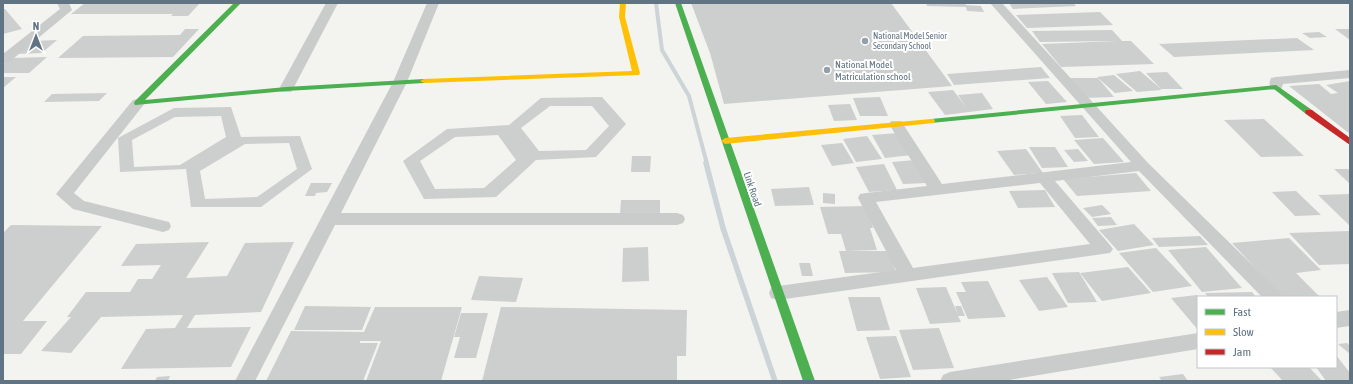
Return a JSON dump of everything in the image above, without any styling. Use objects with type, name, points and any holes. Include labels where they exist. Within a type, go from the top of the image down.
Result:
[{"type":"street","points":[[3,60],[66,10],[63,3]]},
{"type":"street","points":[[163,226],[79,206],[64,194],[138,103],[238,3]]},
{"type":"street","points":[[286,89],[332,3]]},
{"type":"street","points":[[245,381],[400,82],[433,3]]},
{"type":"street","points":[[138,103],[286,89],[400,82],[636,73],[622,17],[623,3]]},
{"type":"street","name":"Link Road","points":[[678,3],[809,381]]},
{"type":"street","points":[[996,3],[1088,107],[1143,166],[1272,296]]},
{"type":"street","points":[[1276,87],[1276,81],[1350,74]]},
{"type":"street","points":[[725,141],[1088,107],[1276,87],[1350,142]]},
{"type":"street","points":[[896,124],[938,190]]},
{"type":"street","points":[[908,275],[866,198],[1143,166]]},
{"type":"street","points":[[778,293],[1104,249],[1043,177]]},
{"type":"street","points":[[330,219],[677,219]]},
{"type":"street","points":[[1337,320],[1350,318]]},
{"type":"street","points":[[950,381],[1197,341]]},
{"type":"building","points":[[85,3],[200,3],[188,16],[171,16],[173,14],[71,14]]},
{"type":"building","name":"National Model Senior Secondary School","points":[[691,3],[891,3],[952,86],[724,104],[710,53]]},
{"type":"building","points":[[926,3],[965,3],[966,5],[981,6],[984,12],[967,11],[966,7],[927,6]]},
{"type":"building","points":[[1009,3],[1073,3],[1076,6],[1013,9]]},
{"type":"building","points":[[3,9],[5,9],[22,29],[3,34]]},
{"type":"building","points":[[1100,12],[1113,25],[1027,28],[1016,15]]},
{"type":"building","points":[[185,29],[199,29],[173,57],[58,58],[83,36],[180,35]]},
{"type":"building","points":[[1335,29],[1350,29],[1350,40]]},
{"type":"building","points":[[1112,30],[1122,41],[1131,41],[1154,64],[1061,67],[1042,44],[1118,41],[1040,42],[1032,31]]},
{"type":"building","points":[[1319,32],[1327,37],[1310,38],[1302,33]]},
{"type":"building","points":[[1297,38],[1314,50],[1174,57],[1159,44]]},
{"type":"building","points":[[57,40],[42,53],[16,54],[31,41]]},
{"type":"building","points":[[47,57],[29,73],[3,73],[3,65],[12,58]]},
{"type":"building","points":[[1041,67],[1050,78],[954,85],[947,74]]},
{"type":"building","points":[[1140,71],[1161,90],[1137,92],[1116,74]]},
{"type":"building","points":[[1167,72],[1183,89],[1161,89],[1146,73]]},
{"type":"building","points":[[1114,75],[1133,91],[1115,93],[1097,77]]},
{"type":"building","points":[[3,77],[16,77],[3,88]]},
{"type":"building","points":[[1068,78],[1098,78],[1114,97],[1083,98]]},
{"type":"building","points":[[1048,81],[1067,102],[1046,104],[1028,82]]},
{"type":"building","points":[[1350,81],[1350,134],[1289,86],[1319,84],[1331,94],[1338,93],[1326,85]]},
{"type":"building","points":[[953,90],[966,107],[958,95],[982,93],[993,109],[945,115],[928,92]]},
{"type":"building","points":[[107,93],[99,101],[44,102],[52,94]]},
{"type":"building","points":[[602,97],[626,124],[596,157],[536,160],[496,197],[424,199],[403,161],[447,129],[509,125],[541,98]],"holes":[[[550,106],[592,106],[609,126],[586,150],[539,151],[521,128]],[[498,135],[516,160],[484,188],[435,189],[420,161],[455,137]]]},
{"type":"building","points":[[880,97],[888,116],[860,116],[853,98]]},
{"type":"building","points":[[850,104],[857,120],[834,121],[828,105]]},
{"type":"building","points":[[231,107],[241,137],[300,136],[312,169],[261,207],[191,207],[186,169],[120,172],[118,138],[174,108]],"holes":[[[221,116],[226,137],[180,165],[134,167],[132,140],[175,117]],[[289,143],[297,169],[257,197],[205,199],[200,171],[245,144]]]},
{"type":"building","points":[[1082,115],[1099,137],[1075,138],[1060,116]]},
{"type":"building","points":[[1264,119],[1304,156],[1261,157],[1224,120]]},
{"type":"building","points":[[898,133],[912,155],[885,158],[872,135]]},
{"type":"building","points":[[867,136],[882,159],[856,162],[843,139]]},
{"type":"building","points":[[1103,138],[1124,162],[1094,164],[1074,140]]},
{"type":"building","points":[[842,143],[854,163],[832,166],[821,145]]},
{"type":"building","points":[[1029,147],[1055,147],[1068,167],[1042,168]]},
{"type":"building","points":[[1026,149],[1043,173],[1014,175],[997,151]]},
{"type":"building","points":[[1078,149],[1088,161],[1074,162],[1064,150]]},
{"type":"building","points":[[632,156],[651,156],[650,172],[631,172]]},
{"type":"building","points":[[915,160],[926,183],[903,184],[892,162]]},
{"type":"building","points":[[884,164],[897,190],[869,192],[856,167]]},
{"type":"building","points":[[1334,169],[1348,169],[1350,171],[1350,184]]},
{"type":"building","points":[[1136,173],[1151,191],[1077,196],[1063,179]]},
{"type":"building","points":[[311,183],[332,183],[327,192],[316,193],[315,196],[305,196]]},
{"type":"building","points":[[809,187],[814,205],[775,206],[771,189]]},
{"type":"building","points":[[1045,190],[1055,207],[1018,208],[1009,191]]},
{"type":"building","points":[[1296,191],[1321,215],[1295,216],[1272,192]]},
{"type":"building","points":[[823,193],[835,194],[835,204],[823,203]]},
{"type":"building","points":[[1350,194],[1350,226],[1318,195]]},
{"type":"building","points":[[621,200],[660,200],[660,213],[620,214]]},
{"type":"building","points":[[1102,205],[1111,214],[1092,217],[1083,208]]},
{"type":"building","points":[[866,206],[873,228],[870,228],[877,250],[846,251],[841,234],[828,234],[820,207]]},
{"type":"building","points":[[1111,217],[1117,225],[1098,226],[1092,218]]},
{"type":"building","points":[[1134,224],[1154,245],[1118,251],[1099,230]]},
{"type":"building","points":[[11,225],[102,226],[23,321],[47,321],[21,354],[3,354],[3,233]]},
{"type":"building","points":[[1349,231],[1350,264],[1319,265],[1289,233]]},
{"type":"building","points":[[1200,236],[1208,245],[1159,247],[1152,238]]},
{"type":"building","points":[[1289,238],[1321,270],[1296,273],[1319,296],[1281,296],[1232,243]]},
{"type":"building","points":[[209,242],[186,278],[227,276],[245,243],[294,242],[261,312],[195,315],[187,328],[251,327],[231,367],[121,369],[146,329],[175,328],[183,315],[101,317],[71,353],[41,351],[71,317],[67,317],[86,292],[130,292],[138,279],[152,279],[161,265],[121,266],[136,244]]},
{"type":"building","points":[[648,247],[649,281],[622,282],[623,248]]},
{"type":"building","points":[[1206,247],[1242,288],[1202,292],[1168,250]]},
{"type":"building","points":[[1156,248],[1192,286],[1153,292],[1119,253]]},
{"type":"building","points":[[839,251],[889,251],[896,272],[845,273]]},
{"type":"building","points":[[799,263],[810,263],[813,276],[802,276]]},
{"type":"building","points":[[1128,267],[1151,293],[1102,301],[1080,273]]},
{"type":"building","points":[[1079,272],[1097,302],[1068,303],[1052,273]]},
{"type":"building","points":[[479,276],[523,278],[516,302],[471,300]]},
{"type":"building","points":[[1047,277],[1068,307],[1039,311],[1019,280]]},
{"type":"building","points":[[988,281],[1006,317],[968,319],[956,292],[966,292],[961,282]]},
{"type":"building","points":[[946,287],[958,315],[955,306],[961,306],[965,316],[958,316],[961,322],[930,324],[916,288]]},
{"type":"building","points":[[1252,292],[1255,296],[1207,296],[1205,293]]},
{"type":"building","points":[[1198,296],[1197,329],[1171,298]]},
{"type":"building","points":[[848,297],[880,297],[890,330],[857,331]]},
{"type":"building","points":[[305,306],[371,307],[362,330],[294,330]]},
{"type":"building","points":[[375,307],[462,307],[441,381],[366,381],[381,341],[360,341],[360,343],[378,343],[363,381],[266,381],[291,331],[364,332]]},
{"type":"building","points":[[501,307],[687,310],[686,356],[677,356],[677,381],[482,381]]},
{"type":"building","points":[[461,313],[488,313],[476,358],[454,358],[460,337],[454,337]]},
{"type":"building","points":[[939,328],[954,368],[913,370],[899,330]]},
{"type":"building","points":[[896,336],[911,377],[880,379],[866,337]]},
{"type":"building","points":[[1347,343],[1350,346],[1350,354],[1338,344]]},
{"type":"building","points":[[1337,356],[1350,373],[1350,381],[1326,381],[1317,368],[1337,368]]},
{"type":"building","points":[[1271,368],[1310,368],[1322,381],[1283,381]]},
{"type":"building","points":[[1183,374],[1188,381],[1162,381],[1159,377]]},
{"type":"building","points":[[170,376],[168,381],[155,381],[157,377]]},
{"type":"waterway","points":[[656,3],[662,50],[689,96],[707,164]]},
{"type":"waterway","points":[[706,163],[723,228],[775,381]]},
{"type":"traffic: fast","points":[[238,3],[138,103],[286,89],[424,81]]},
{"type":"traffic: fast","points":[[678,3],[809,381]]},
{"type":"traffic: fast","points":[[931,121],[1276,87],[1309,112]]},
{"type":"traffic: slow","points":[[424,81],[636,73],[622,17],[623,3]]},
{"type":"traffic: slow","points":[[725,141],[931,121]]},
{"type":"traffic: jam","points":[[1309,112],[1350,142]]},
{"type":"place","name":"National Model Senior Secondary School","points":[[865,41]]},
{"type":"place","name":"National Model Matriculation school","points":[[827,70]]}]
